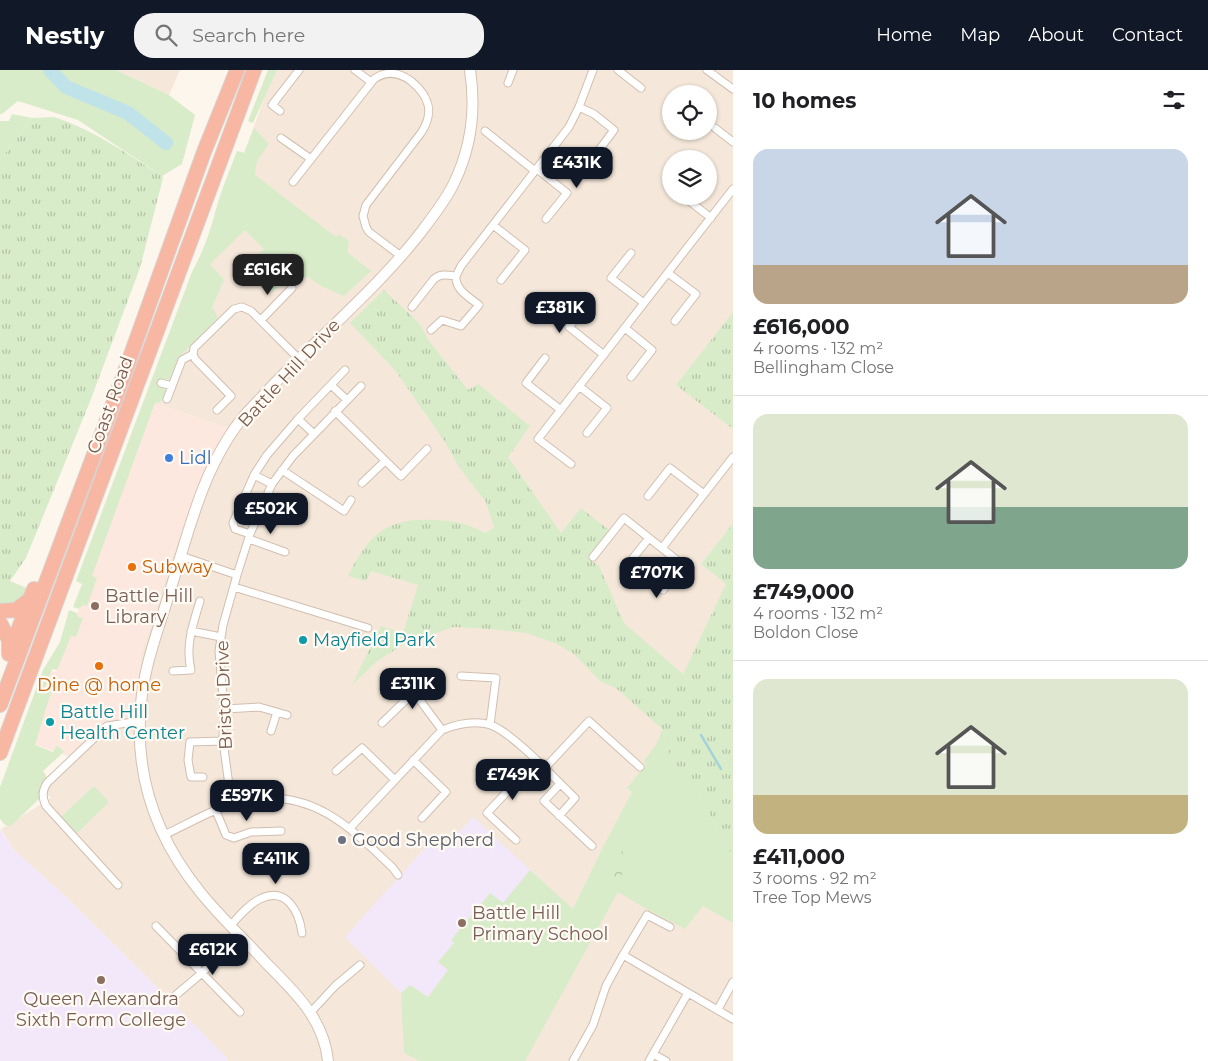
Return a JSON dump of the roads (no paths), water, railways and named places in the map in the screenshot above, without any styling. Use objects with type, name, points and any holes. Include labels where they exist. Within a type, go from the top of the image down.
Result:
[{"type":"highway","points":[[204,152],[233,70]]},
{"type":"highway","name":"Coast Road","points":[[0,705],[119,388],[204,152],[237,70]]},
{"type":"highway","name":"Coast Road","points":[[0,752],[254,70]]},
{"type":"highway","points":[[0,684],[29,600],[119,388]]},
{"type":"highway","points":[[0,611],[16,610],[29,600]]},
{"type":"highway","points":[[0,623],[9,640],[9,654]]},
{"type":"street","points":[[280,111],[272,105],[299,70]]},
{"type":"street","points":[[355,70],[371,82]]},
{"type":"street","name":"Battle Hill Drive","points":[[328,1061],[321,1032],[310,1012],[289,986],[196,886],[180,864],[164,835],[147,795],[144,782],[140,747],[140,705],[147,669],[198,500],[218,456],[244,417],[401,256],[446,197],[462,162],[469,138],[473,88],[470,70]]},
{"type":"street","points":[[508,83],[513,70]]},
{"type":"street","points":[[431,330],[442,320],[461,326],[479,305],[460,290],[456,276],[461,266],[564,136],[579,106],[593,70]]},
{"type":"street","points":[[618,70],[641,88]]},
{"type":"street","points":[[707,70],[733,89]]},
{"type":"street","points":[[293,182],[371,82],[383,74],[397,74],[406,78],[420,90],[428,102],[428,118],[424,128],[369,200],[364,210],[364,221],[369,232],[401,256]]},
{"type":"street","points":[[579,106],[594,114],[614,130],[596,154]]},
{"type":"street","points":[[717,130],[733,142]]},
{"type":"street","points":[[485,131],[567,193],[546,219]]},
{"type":"street","points":[[281,138],[311,159]]},
{"type":"street","points":[[571,464],[538,439],[733,189]]},
{"type":"street","points":[[694,205],[710,218]]},
{"type":"street","points":[[493,225],[525,250],[501,280]]},
{"type":"street","points":[[631,253],[612,278],[644,303]]},
{"type":"street","points":[[668,273],[696,294],[675,321]]},
{"type":"street","points":[[412,307],[438,276],[445,274],[456,276]]},
{"type":"street","points":[[260,320],[292,288]]},
{"type":"street","points":[[590,301],[569,327],[604,354]]},
{"type":"street","points":[[217,410],[231,396],[195,359],[193,354],[194,348],[234,309],[242,308],[251,311],[299,359]]},
{"type":"street","points":[[625,328],[652,350],[631,377]]},
{"type":"street","points":[[167,399],[182,360],[193,354]]},
{"type":"street","points":[[545,358],[526,383],[561,410]]},
{"type":"street","points":[[285,552],[249,537],[235,529],[233,523],[254,475],[267,455],[298,419],[346,370]]},
{"type":"street","points":[[162,383],[172,386]]},
{"type":"street","points":[[331,385],[347,400]]},
{"type":"street","name":"Bristol Drive","points":[[234,804],[223,741],[224,709],[219,651],[220,637],[237,575],[249,537],[272,484],[313,433],[361,386]]},
{"type":"street","points":[[579,386],[607,408],[587,433]]},
{"type":"street","points":[[335,411],[401,476],[427,449]]},
{"type":"street","points":[[298,419],[313,433]]},
{"type":"street","points":[[662,548],[733,457]]},
{"type":"street","points":[[362,483],[385,460]]},
{"type":"street","points":[[648,496],[670,468],[704,494]]},
{"type":"street","points":[[282,470],[344,511],[351,500]]},
{"type":"street","points":[[254,475],[272,484]]},
{"type":"street","points":[[593,557],[624,518],[684,565],[663,590],[629,563],[649,538]]},
{"type":"street","points":[[181,556],[237,575]]},
{"type":"street","points":[[234,587],[368,628]]},
{"type":"street","points":[[173,671],[191,670],[188,656],[191,631],[200,601]]},
{"type":"street","points":[[191,631],[220,637]]},
{"type":"street","points":[[461,676],[496,678],[490,725]]},
{"type":"street","points":[[382,723],[410,696],[414,696],[419,699],[442,730]]},
{"type":"street","points":[[224,709],[259,707],[287,715]]},
{"type":"street","points":[[271,731],[277,712]]},
{"type":"street","points":[[544,769],[589,721],[640,767]]},
{"type":"street","points":[[118,884],[46,806],[43,799],[43,789],[47,782],[107,726],[140,722]]},
{"type":"street","points":[[350,828],[442,730],[471,722],[490,725],[516,743],[575,798],[559,816]]},
{"type":"street","points":[[203,777],[191,778],[188,760],[190,742],[223,741]]},
{"type":"street","points":[[336,771],[362,748],[394,780]]},
{"type":"street","points":[[413,760],[446,792],[422,818]]},
{"type":"street","points":[[516,840],[487,813],[536,761]]},
{"type":"street","points":[[560,784],[544,801],[592,846]]},
{"type":"street","points":[[164,835],[216,811],[248,800],[272,798],[294,800],[329,813],[350,828],[393,868],[398,875]]},
{"type":"street","points":[[216,811],[226,835],[234,838],[251,832],[281,831]]},
{"type":"street","points":[[231,925],[258,899],[278,896],[289,902],[296,910],[301,922],[302,933]]},
{"type":"street","points":[[573,1061],[593,1025],[606,986],[647,915],[670,927]]},
{"type":"street","points":[[156,926],[240,1012]]},
{"type":"street","points":[[170,1000],[202,973],[240,935]]},
{"type":"street","points":[[623,955],[733,1019]]},
{"type":"street","points":[[310,1012],[360,965]]},
{"type":"street","points":[[718,1009],[733,982]]},
{"type":"street","points":[[649,1061],[688,993]]},
{"type":"street","points":[[653,1054],[666,1061]]},
{"type":"waterway","points":[[50,70],[66,87],[128,113],[166,143]]},
{"type":"waterway","points":[[701,735],[721,769]]},
{"type":"place","name":"Lidl","points":[[169,458]]},
{"type":"place","name":"Subway","points":[[132,567]]},
{"type":"place","name":"Battle Hill Library","points":[[95,606]]},
{"type":"place","name":"Mayfield Park","points":[[303,640]]},
{"type":"place","name":"Dine @ home","points":[[99,666]]},
{"type":"place","name":"Battle Hill Health Center","points":[[50,722]]},
{"type":"place","name":"Good Shepherd","points":[[342,840]]},
{"type":"place","name":"Battle Hill Primary School","points":[[462,923]]},
{"type":"place","name":"Queen Alexandra Sixth Form College","points":[[101,980]]}]
